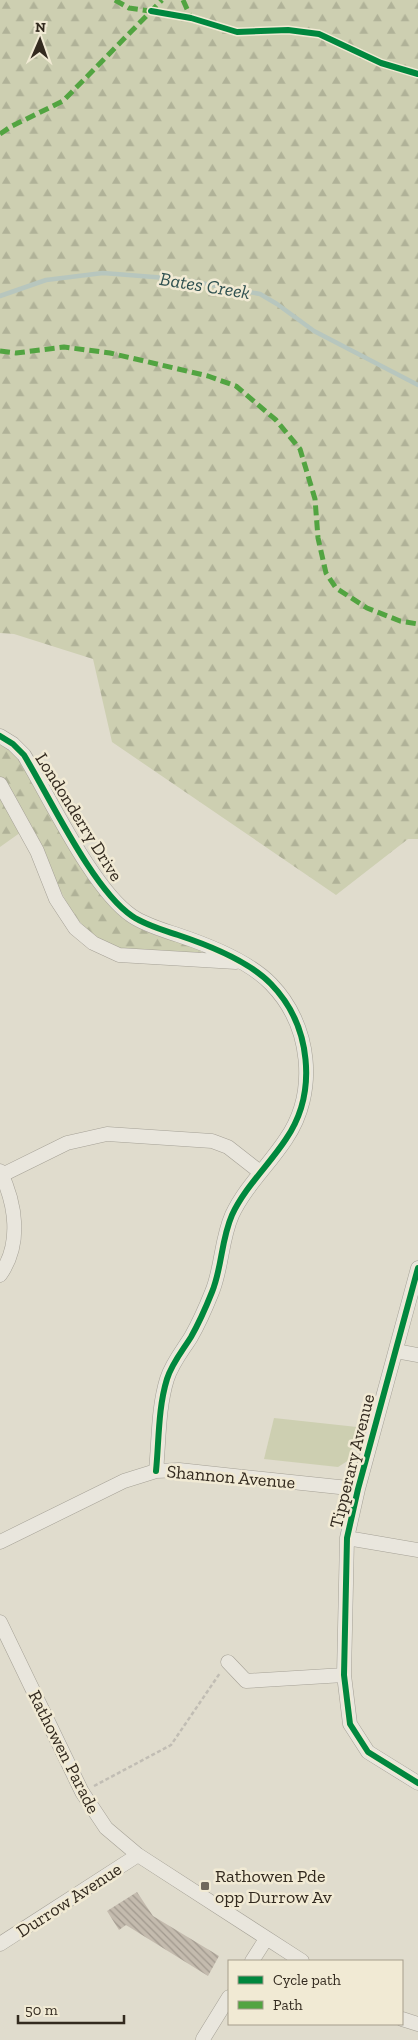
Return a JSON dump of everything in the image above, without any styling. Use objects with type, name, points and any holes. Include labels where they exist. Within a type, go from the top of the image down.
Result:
[{"type":"street","name":"Londonderry Drive","points":[[0,736],[13,744],[24,755],[86,862],[114,900],[133,917],[208,945],[251,968],[276,990],[298,1024],[306,1056],[306,1090],[297,1120],[286,1139],[260,1172],[232,1215],[225,1236],[213,1290],[192,1336],[168,1378],[163,1400],[156,1471]]},
{"type":"street","points":[[0,784],[37,851],[56,899],[74,928],[92,943],[119,955],[239,962]]},
{"type":"street","points":[[0,1275],[14,1240],[14,1210],[1,1173],[67,1143],[106,1134],[212,1141],[228,1147],[260,1172]]},
{"type":"street","name":"Tipperary Avenue","points":[[418,1268],[358,1489],[347,1538],[344,1675],[350,1724],[368,1752],[418,1783]]},
{"type":"street","points":[[396,1351],[418,1355]]},
{"type":"street","name":"Shannon Avenue","points":[[0,1542],[124,1481],[156,1471],[179,1470],[358,1489]]},
{"type":"street","points":[[347,1538],[418,1550]]},
{"type":"street","name":"Rathowen Parade","points":[[0,1622],[82,1792],[106,1828],[138,1855],[300,1960]]},
{"type":"street","points":[[228,1662],[246,1681],[344,1675]]},
{"type":"street","name":"Durrow Avenue","points":[[0,1944],[138,1855]]},
{"type":"street","points":[[253,1960],[266,1939]]},
{"type":"street","points":[[203,2039],[228,1999]]},
{"type":"street","points":[[403,2020],[418,2024]]},
{"type":"path","points":[[82,1792],[172,1745],[228,1662]]},
{"type":"green space","points":[[0,0],[418,0],[418,839],[408,839],[336,895],[112,742],[93,659],[14,634],[0,633]]},
{"type":"green space","points":[[0,743],[9,748],[20,760],[70,850],[101,896],[117,913],[141,929],[201,950],[201,953],[133,950],[106,943],[90,932],[77,918],[56,880],[31,825],[0,847]]},
{"type":"green space","points":[[274,1418],[357,1427],[349,1460],[338,1467],[264,1459]]},
{"type":"building","points":[[137,1892],[153,1916],[219,1956],[208,1976],[126,1925],[119,1930],[107,1911]]},
{"type":"waterway","name":"Bates Creek","points":[[0,296],[46,280],[103,273],[179,279],[260,294],[314,331],[418,385]]},
{"type":"marked path","points":[[115,0],[129,8],[156,12]]},
{"type":"marked path","points":[[0,134],[12,126],[63,101],[162,0]]},
{"type":"marked path","points":[[183,0],[191,18]]},
{"type":"marked path","points":[[0,351],[16,353],[64,347],[110,353],[208,376],[236,386],[276,420],[300,449],[315,499],[318,538],[326,573],[336,588],[367,608],[400,621],[418,624]]},
{"type":"cycle path","points":[[151,11],[191,18],[237,32],[288,30],[319,34],[381,63],[418,74]]},
{"type":"cycle path","points":[[0,736],[13,744],[24,755],[73,842],[102,886],[117,903],[132,916],[143,922],[215,949],[240,961],[262,976],[284,1001],[295,1019],[302,1039],[306,1059],[303,1101],[296,1121],[286,1139],[250,1186],[232,1215],[212,1292],[197,1326],[169,1373],[160,1413],[156,1471]]},
{"type":"cycle path","points":[[418,1268],[358,1489],[347,1538],[344,1675],[350,1724],[368,1752],[418,1783]]},
{"type":"place","name":"Rathowen Pde opp Durrow Av","points":[[205,1886]]}]
